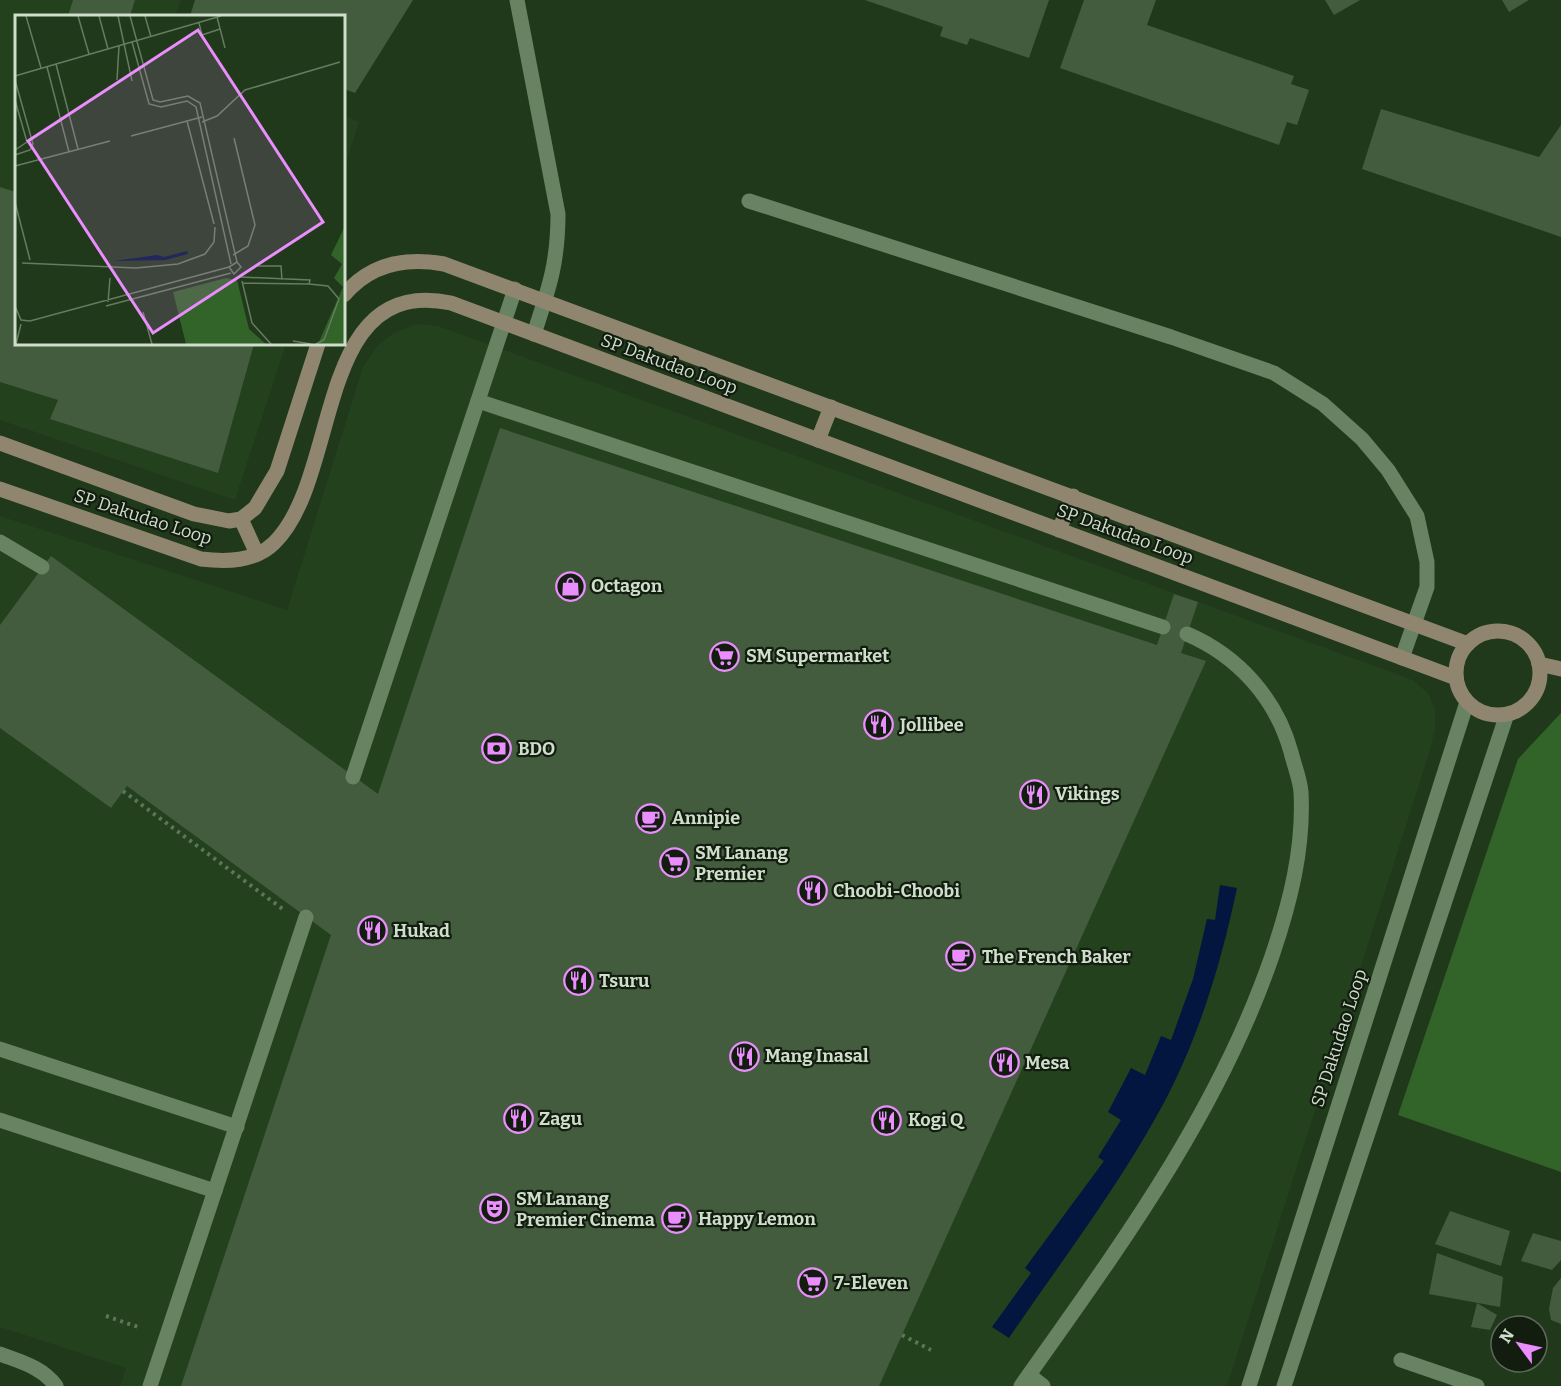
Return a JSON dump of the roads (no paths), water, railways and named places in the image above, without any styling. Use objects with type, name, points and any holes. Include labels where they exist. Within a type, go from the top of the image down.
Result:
[{"type":"street","points":[[517,0],[558,214],[558,249],[534,334]]},
{"type":"street","points":[[749,201],[1181,340],[1274,374],[1323,404],[1362,439],[1388,470],[1417,516],[1427,570],[1427,587],[1401,658]]},
{"type":"street","name":"SP Dakudao Loop","points":[[345,294],[365,276],[388,265],[411,260],[444,264],[1468,644]]},
{"type":"street","points":[[353,777],[515,289]]},
{"type":"street","name":"SP Dakudao Loop","points":[[0,489],[201,559],[223,561],[257,554],[274,543],[300,501],[349,352],[363,328],[381,312],[406,302],[430,299],[451,303],[1456,678]]},
{"type":"street","points":[[257,554],[241,519],[255,508],[277,471],[318,345]]},
{"type":"street","points":[[478,401],[1163,627]]},
{"type":"street","points":[[819,440],[831,407]]},
{"type":"street","name":"SP Dakudao Loop","points":[[0,443],[194,514],[229,521],[241,519]]},
{"type":"street","points":[[1059,531],[1073,496]]},
{"type":"street","points":[[0,542],[42,567]]},
{"type":"street","points":[[1505,631],[1523,639],[1536,655],[1539,664],[1539,674],[1533,695],[1517,710],[1507,714],[1489,714],[1467,702],[1456,678],[1456,666],[1468,644],[1485,633],[1505,631]]},
{"type":"street","points":[[1043,1386],[1025,1380],[1125,1240],[1195,1127],[1230,1059],[1262,984],[1289,901],[1300,848],[1301,789],[1285,730],[1269,701],[1243,670],[1222,653],[1187,634]]},
{"type":"street","points":[[1539,664],[1561,669]]},
{"type":"street","name":"SP Dakudao Loop","points":[[1249,1386],[1467,702]]},
{"type":"street","points":[[1284,1386],[1507,714]]},
{"type":"street","points":[[150,1386],[305,921]]},
{"type":"street","points":[[0,1049],[237,1127]]},
{"type":"street","points":[[0,1120],[215,1191]]},
{"type":"street","points":[[0,1354],[35,1367],[49,1377],[56,1386]]},
{"type":"street","points":[[1401,1360],[1477,1386]]},
{"type":"water","points":[[1220,885],[1237,888],[1231,917],[1207,1002],[1174,1084],[1125,1169],[1009,1338],[992,1327],[1031,1273],[1025,1268],[1104,1161],[1098,1157],[1121,1120],[1108,1112],[1131,1068],[1145,1075],[1161,1036],[1171,1040],[1193,979],[1207,919],[1215,920]]},
{"type":"place","name":"Octagon","points":[[570,586]]},
{"type":"place","name":"SM Supermarket","points":[[725,656]]},
{"type":"place","name":"Jollibee","points":[[879,725]]},
{"type":"place","name":"BDO","points":[[497,749]]},
{"type":"place","name":"Vikings","points":[[1034,794]]},
{"type":"place","name":"Annipie","points":[[651,818]]},
{"type":"place","name":"SM Lanang Premier","points":[[674,863]]},
{"type":"place","name":"Choobi-Choobi","points":[[812,891]]},
{"type":"place","name":"Hukad","points":[[372,931]]},
{"type":"place","name":"The French Baker","points":[[961,957]]},
{"type":"place","name":"Tsuru","points":[[578,981]]},
{"type":"place","name":"Mang Inasal","points":[[744,1056]]},
{"type":"place","name":"Mesa","points":[[1004,1063]]},
{"type":"place","name":"Zagu","points":[[518,1119]]},
{"type":"place","name":"Kogi Q","points":[[887,1120]]},
{"type":"place","name":"SM Lanang Premier Cinema","points":[[495,1209]]},
{"type":"place","name":"Happy Lemon","points":[[677,1219]]},
{"type":"place","name":"7-Eleven","points":[[813,1283]]}]
